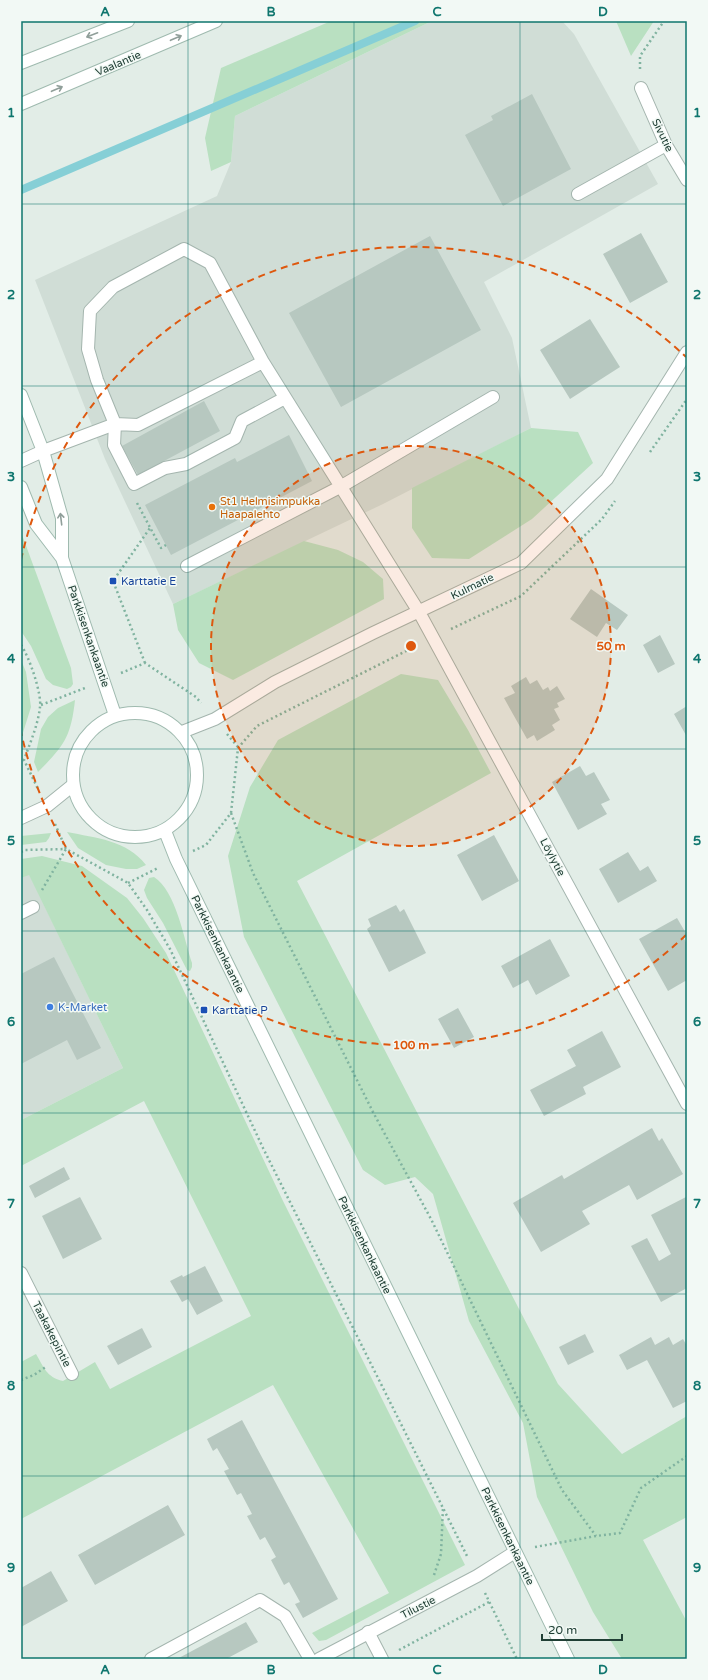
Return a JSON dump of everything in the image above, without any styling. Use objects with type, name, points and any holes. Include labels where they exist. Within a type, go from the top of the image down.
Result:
[{"type":"street","points":[[21,63],[128,21]]},
{"type":"street","name":"Vaalantie","points":[[21,104],[216,21]]},
{"type":"street","name":"Sivutie","points":[[641,88],[666,145],[687,180]]},
{"type":"street","points":[[578,194],[666,145]]},
{"type":"street","name":"Löylytie","points":[[115,424],[97,380],[88,349],[90,311],[113,287],[184,249],[210,263],[263,362],[434,637],[687,1104]]},
{"type":"street","name":"Kulmatie","points":[[182,732],[215,719],[275,682],[373,633],[521,563],[607,479],[687,352]]},
{"type":"street","points":[[21,461],[43,451],[115,424],[138,425],[263,362]]},
{"type":"street","name":"Parkkisenkankaantie","points":[[21,395],[43,451],[62,518],[62,558]]},
{"type":"street","points":[[187,566],[340,487],[492,396]]},
{"type":"street","points":[[115,424],[114,446],[134,484],[165,468],[186,464],[235,438],[242,421],[285,398]]},
{"type":"street","name":"Parkkisenkankaantie","points":[[21,487],[36,524],[62,558],[116,715]]},
{"type":"street","points":[[145,712],[163,718],[182,732],[194,752],[198,781],[186,811],[164,831],[149,836],[125,837],[97,826],[80,806],[72,784],[74,757],[86,736],[97,724],[116,715],[145,712]]},
{"type":"street","points":[[21,818],[47,806],[72,784]]},
{"type":"street","name":"Parkkisenkankaantie","points":[[164,831],[176,859],[568,1659]]},
{"type":"street","points":[[21,913],[33,907]]},
{"type":"street","name":"Taakakepintie","points":[[21,1273],[72,1374]]},
{"type":"street","name":"Tilustie","points":[[318,1659],[477,1576],[516,1552]]},
{"type":"street","points":[[151,1659],[260,1600],[285,1616],[310,1659]]},
{"type":"street","points":[[368,1632],[382,1659]]},
{"type":"path","points":[[641,88],[640,56],[664,21]]},
{"type":"path","points":[[647,456],[687,399]]},
{"type":"path","points":[[134,484],[132,493],[150,528],[161,548],[166,545]]},
{"type":"path","points":[[596,1536],[562,1490],[435,1226],[374,1114],[257,880],[230,813],[238,748],[257,726],[434,637],[521,596],[602,519],[616,500]]},
{"type":"path","points":[[150,528],[113,581],[145,663],[196,698],[238,748]]},
{"type":"path","points":[[21,645],[35,677],[41,705],[33,733],[22,761],[47,806],[66,849]]},
{"type":"path","points":[[41,705],[104,681],[145,663]]},
{"type":"path","points":[[128,883],[206,845],[230,813]]},
{"type":"path","points":[[33,907],[66,849]]},
{"type":"path","points":[[21,852],[25,850],[66,849],[128,883],[147,910],[170,949],[263,1148],[477,1576]]},
{"type":"path","points":[[21,1380],[34,1375],[63,1356]]},
{"type":"path","points":[[516,1552],[541,1546],[620,1533],[641,1488],[687,1456]]},
{"type":"path","points":[[420,1605],[436,1570],[441,1554],[442,1507]]},
{"type":"path","points":[[382,1659],[489,1602],[517,1659]]},
{"type":"shaded area","points":[[432,21],[562,21],[574,34],[658,184],[484,282],[512,338],[531,428],[383,504],[173,604],[105,459],[35,280],[217,196],[231,162],[235,116]]},
{"type":"shaded area","points":[[29,874],[123,1068],[21,1120],[21,878]]},
{"type":"green space","points":[[331,21],[432,21],[235,116],[231,162],[211,171],[205,138],[221,68]]},
{"type":"green space","points":[[616,21],[654,21],[631,56]]},
{"type":"green space","points":[[531,428],[578,432],[593,463],[532,519],[469,559],[432,558],[412,528],[412,488]]},
{"type":"green space","points":[[21,532],[71,668],[73,684],[67,689],[53,685],[46,679],[31,646],[21,631]]},
{"type":"green space","points":[[304,541],[338,550],[363,562],[383,579],[384,599],[233,680],[199,663],[178,630],[173,604]]},
{"type":"green space","points":[[21,660],[26,672],[31,707],[21,739]]},
{"type":"green space","points":[[401,674],[438,680],[468,730],[491,773],[297,881],[558,1384],[622,1454],[687,1416],[687,1517],[643,1540],[687,1622],[687,1659],[622,1659],[593,1612],[537,1497],[523,1423],[469,1321],[433,1194],[415,1177],[385,1185],[363,1170],[244,937],[228,856],[250,787],[278,740]]},
{"type":"green space","points":[[75,700],[71,723],[65,740],[60,748],[38,772],[34,762],[41,729],[48,717],[58,708]]},
{"type":"green space","points":[[67,832],[100,838],[120,845],[130,850],[146,865],[137,869],[126,869],[106,865],[78,848]]},
{"type":"green space","points":[[51,833],[46,842],[21,845],[21,836]]},
{"type":"green space","points":[[42,856],[82,866],[127,898],[143,918],[166,953],[283,1201],[465,1565],[326,1640],[319,1641],[312,1633],[389,1593],[273,1385],[21,1519],[21,1362],[36,1354],[49,1374],[63,1381],[95,1362],[110,1389],[251,1316],[144,1101],[21,1166],[21,1120],[123,1068],[29,875],[21,878],[21,859]]},
{"type":"green space","points":[[154,877],[162,884],[174,904],[192,963],[190,971],[187,970],[163,923],[147,898],[144,890],[149,878]]},
{"type":"building","points":[[532,94],[571,169],[503,206],[465,135],[493,120],[491,116]]},
{"type":"building","points":[[641,233],[668,282],[630,303],[603,254]]},
{"type":"building","points":[[430,236],[481,330],[341,407],[289,313]]},
{"type":"building","points":[[590,319],[620,367],[570,399],[540,350]]},
{"type":"building","points":[[204,401],[220,431],[138,475],[122,446]]},
{"type":"building","points":[[289,435],[312,481],[171,555],[145,505],[235,458],[237,462]]},
{"type":"building","points":[[591,589],[628,615],[617,630],[606,623],[597,637],[570,619]]},
{"type":"building","points":[[660,635],[675,664],[658,673],[643,645]]},
{"type":"building","points":[[526,677],[530,684],[537,680],[543,690],[548,687],[550,691],[557,686],[565,699],[557,703],[559,707],[554,709],[560,720],[552,725],[555,730],[537,741],[534,735],[527,739],[504,698],[515,693],[511,686]]},
{"type":"building","points":[[687,706],[687,737],[674,714]]},
{"type":"building","points":[[580,766],[586,776],[594,772],[610,800],[601,804],[607,814],[578,830],[552,782]]},
{"type":"building","points":[[494,835],[519,881],[482,901],[457,855]]},
{"type":"building","points":[[628,852],[640,871],[648,866],[657,881],[618,903],[599,869]]},
{"type":"building","points":[[396,905],[400,912],[404,909],[426,953],[389,972],[367,929],[371,926],[368,919]]},
{"type":"building","points":[[677,918],[687,935],[683,937],[687,944],[687,980],[668,991],[639,939]]},
{"type":"building","points":[[550,939],[570,976],[536,995],[528,980],[513,988],[501,966]]},
{"type":"building","name":"K-Market","points":[[54,957],[101,1048],[77,1060],[67,1040],[21,1064],[21,974]]},
{"type":"building","points":[[458,1008],[474,1037],[454,1048],[438,1019]]},
{"type":"building","points":[[602,1031],[621,1067],[583,1087],[586,1094],[544,1116],[530,1090],[576,1066],[567,1050]]},
{"type":"building","points":[[652,1128],[659,1141],[662,1138],[683,1174],[637,1200],[629,1185],[582,1211],[590,1224],[541,1252],[513,1203],[562,1175],[564,1179]]},
{"type":"building","points":[[64,1167],[70,1179],[35,1198],[29,1186]]},
{"type":"building","points":[[80,1197],[102,1239],[63,1259],[42,1216]]},
{"type":"building","points":[[686,1197],[687,1288],[661,1302],[631,1246],[647,1238],[659,1261],[671,1254],[651,1215]]},
{"type":"building","points":[[205,1266],[223,1301],[197,1315],[188,1299],[182,1302],[170,1281],[182,1275],[183,1277]]},
{"type":"building","points":[[142,1328],[152,1347],[118,1365],[107,1346]]},
{"type":"building","points":[[585,1334],[594,1352],[568,1365],[559,1347]]},
{"type":"building","points":[[651,1337],[655,1345],[669,1337],[673,1345],[683,1339],[687,1346],[687,1401],[673,1408],[647,1360],[627,1370],[619,1355]]},
{"type":"building","points":[[242,1420],[338,1599],[303,1618],[295,1604],[300,1602],[289,1582],[284,1585],[271,1560],[276,1557],[265,1537],[260,1540],[247,1516],[252,1514],[241,1493],[237,1495],[224,1471],[229,1469],[217,1448],[213,1451],[207,1439]]},
{"type":"building","points":[[168,1505],[185,1535],[95,1585],[78,1555]]},
{"type":"building","points":[[51,1571],[68,1601],[21,1627],[21,1588]]},
{"type":"building","points":[[246,1622],[258,1642],[226,1659],[177,1659]]},
{"type":"waterway","points":[[21,190],[415,21]]},
{"type":"place","name":"St1 Helmisimpukka Haapalehto","points":[[212,507]]},
{"type":"place","name":"Karttatie E","points":[[113,581]]},
{"type":"place","name":"K-Market","points":[[50,1007]]},
{"type":"place","name":"Karttatie P","points":[[204,1010]]}]
